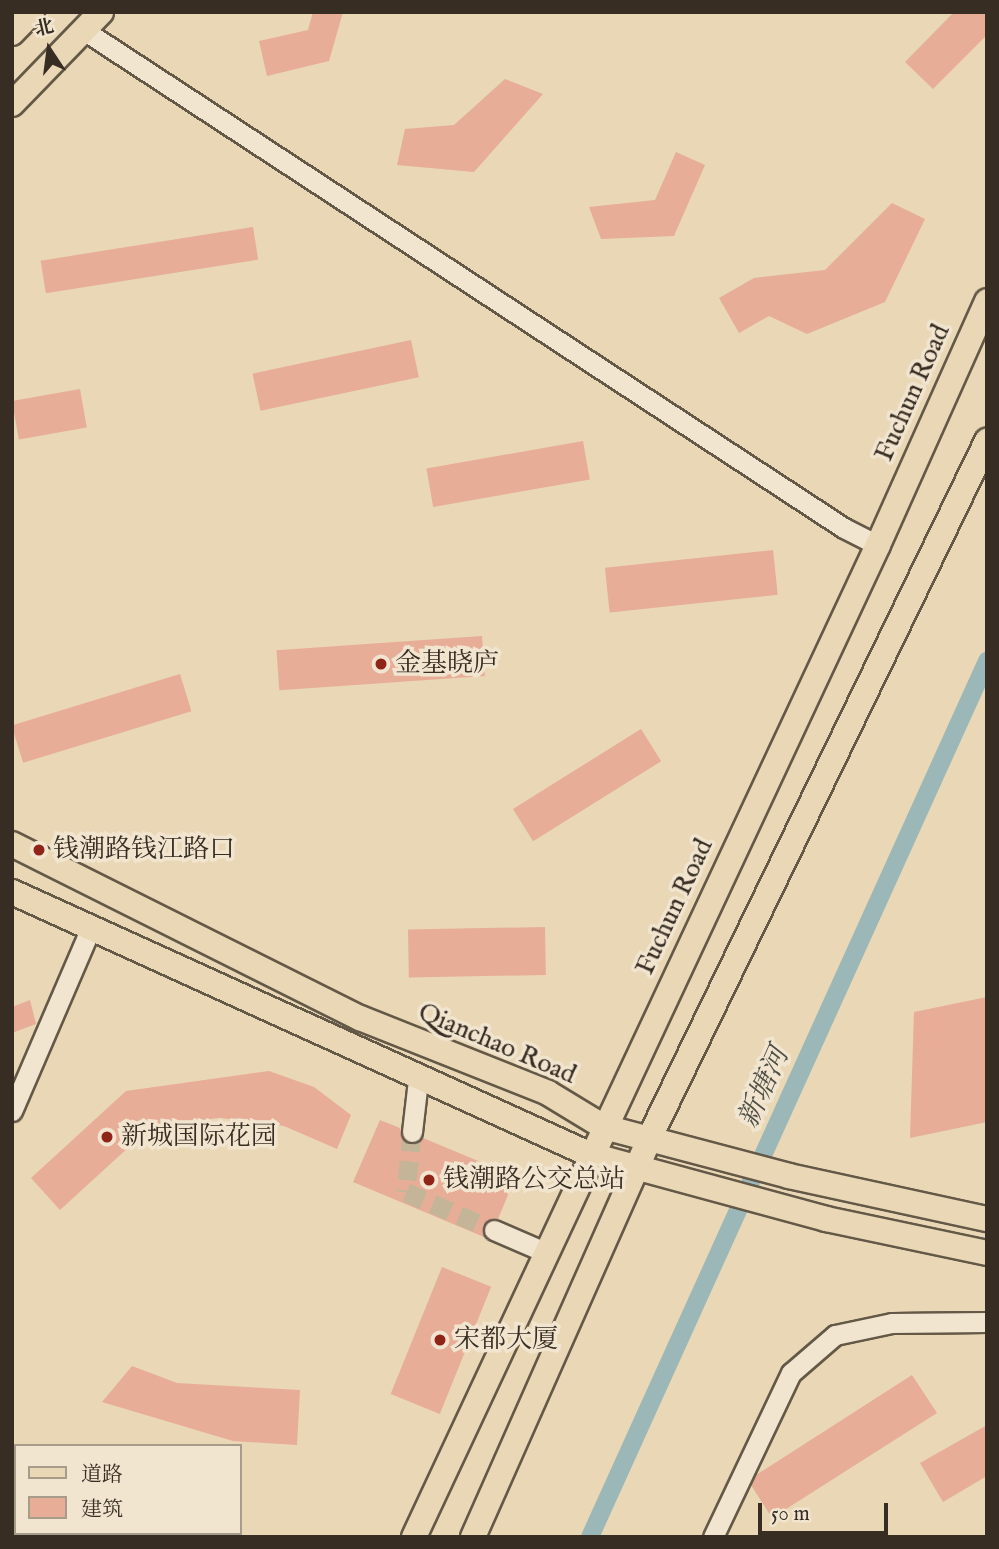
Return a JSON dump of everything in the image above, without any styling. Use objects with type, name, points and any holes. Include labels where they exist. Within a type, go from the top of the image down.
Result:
[{"type":"main road","points":[[12,33],[32,12]]},
{"type":"main road","points":[[12,104],[101,12]]},
{"type":"main road","name":"Fuchun Road","points":[[414,1537],[878,545],[987,301]]},
{"type":"main road","points":[[473,1537],[649,1139],[987,441]]},
{"type":"main road","name":"Qianchao Road","points":[[12,844],[360,1018],[548,1093],[604,1127],[789,1177],[987,1219]]},
{"type":"main road","points":[[12,892],[418,1080],[591,1155],[777,1206],[987,1253]]},
{"type":"street","points":[[85,31],[844,528],[878,545]]},
{"type":"street","points":[[12,1111],[90,930]]},
{"type":"street","points":[[412,1132],[418,1080]]},
{"type":"street","points":[[494,1230],[545,1252]]},
{"type":"street","points":[[713,1537],[791,1373],[835,1335],[892,1323],[987,1322]]},
{"type":"building","points":[[313,12],[343,12],[329,61],[267,76],[259,41],[308,30]]},
{"type":"building","points":[[954,12],[987,12],[987,35],[933,89],[905,62]]},
{"type":"building","points":[[505,79],[543,94],[474,172],[397,165],[405,129],[454,125]]},
{"type":"building","points":[[676,152],[705,165],[674,236],[601,239],[589,207],[655,200]]},
{"type":"building","points":[[892,203],[925,219],[885,302],[807,334],[769,316],[739,333],[719,298],[754,278],[825,270]]},
{"type":"building","points":[[253,227],[258,260],[46,293],[41,261]]},
{"type":"building","points":[[411,340],[419,377],[260,411],[253,374]]},
{"type":"building","points":[[80,389],[87,427],[19,439],[12,401]]},
{"type":"building","points":[[583,441],[590,479],[433,507],[426,469]]},
{"type":"building","points":[[773,550],[778,595],[610,612],[605,568]]},
{"type":"building","name":"金基晓庐","points":[[482,636],[485,676],[279,690],[277,650]]},
{"type":"building","points":[[180,674],[191,711],[23,763],[12,725]]},
{"type":"building","points":[[641,729],[661,761],[533,841],[513,809]]},
{"type":"building","points":[[545,927],[546,975],[409,977],[408,929]]},
{"type":"building","points":[[987,997],[987,1122],[910,1138],[914,1012]]},
{"type":"building","points":[[30,1000],[36,1024],[12,1033],[12,1007]]},
{"type":"building","name":"新城国际花园","points":[[269,1071],[314,1087],[351,1115],[337,1149],[284,1126],[220,1118],[153,1125],[60,1210],[31,1178],[126,1091]]},
{"type":"building","name":"钱潮路公交总站","points":[[380,1120],[400,1128],[405,1142],[416,1143],[423,1138],[495,1168],[508,1195],[498,1219],[483,1225],[484,1237],[353,1182]]},
{"type":"building","name":"宋都大厦","points":[[442,1267],[491,1287],[440,1414],[391,1394]]},
{"type":"building","points":[[132,1366],[177,1383],[300,1390],[297,1445],[233,1441],[102,1402]]},
{"type":"building","points":[[912,1375],[937,1413],[772,1518],[751,1485],[756,1475]]},
{"type":"building","points":[[987,1425],[987,1476],[943,1502],[920,1463]]},
{"type":"waterway","name":"新塘河","points":[[590,1537],[987,661]]},
{"type":"tunnel","points":[[412,1132],[406,1192],[494,1230]]},
{"type":"place","name":"金基晓庐","points":[[381,664]]},
{"type":"place","name":"钱潮路钱江路口","points":[[39,850]]},
{"type":"place","name":"新城国际花园","points":[[107,1137]]},
{"type":"place","name":"钱潮路公交总站","points":[[429,1180]]},
{"type":"place","name":"宋都大厦","points":[[440,1340]]}]
